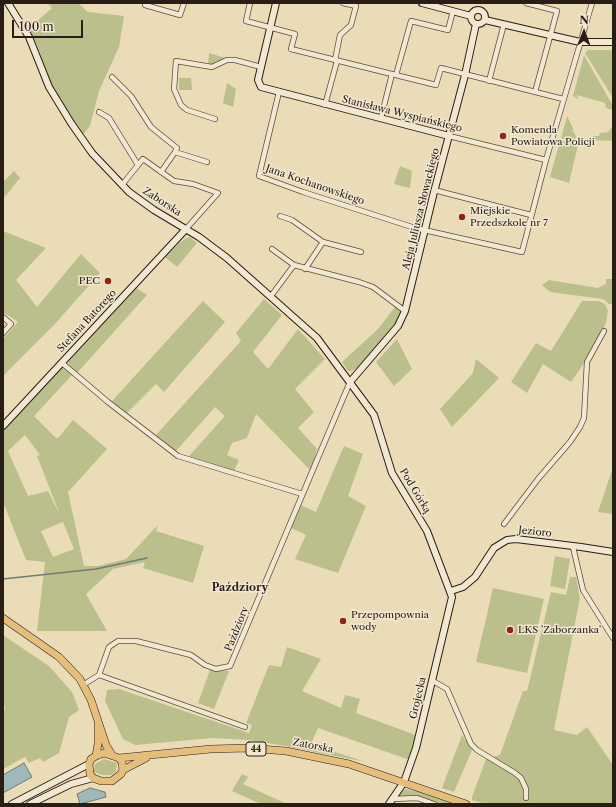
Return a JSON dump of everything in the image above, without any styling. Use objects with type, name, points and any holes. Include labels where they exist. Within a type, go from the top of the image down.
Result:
[{"type":"main road","points":[[3,618],[58,657],[72,669],[91,700],[106,745],[112,755]]},
{"type":"main road","points":[[93,778],[90,774],[89,764],[96,756],[98,744],[98,719]]},
{"type":"main road","name":"Zatorska","points":[[119,758],[149,756],[211,748],[274,750],[338,761],[466,804]]},
{"type":"main road","name":"44","points":[[96,756],[104,753],[119,758]]},
{"type":"main road","name":"Zatorska","points":[[123,770],[149,756]]},
{"type":"main road","points":[[119,758],[123,770]]},
{"type":"main road","name":"44","points":[[93,778],[101,781],[112,781],[117,778],[123,770]]},
{"type":"street","name":"Zaborska","points":[[8,3],[29,37],[48,87],[70,123],[92,153],[122,185],[154,210],[186,229],[227,258],[271,296],[317,338],[350,382]]},
{"type":"street","points":[[146,3],[145,5],[180,15],[184,3]]},
{"type":"street","points":[[250,3],[246,21],[295,34],[291,49],[436,85],[441,68],[563,99]]},
{"type":"street","points":[[215,119],[188,110],[181,105],[174,90],[176,61],[212,67],[227,60],[235,60],[261,67],[276,3]]},
{"type":"street","points":[[325,105],[336,61],[340,35],[351,25],[356,6],[343,3]]},
{"type":"street","points":[[422,3],[432,4],[471,16]]},
{"type":"street","points":[[480,10],[482,3]]},
{"type":"street","points":[[526,3],[557,11],[535,92]]},
{"type":"street","points":[[425,230],[522,252],[563,99],[592,3]]},
{"type":"street","points":[[471,16],[476,11],[480,10]]},
{"type":"street","points":[[480,10],[485,15],[486,20]]},
{"type":"street","points":[[382,118],[411,21],[448,30],[453,11]]},
{"type":"street","points":[[471,16],[472,20],[476,24],[483,23],[486,20],[580,42],[613,42]]},
{"type":"street","name":"Aleja Juliusza Słowackiego","points":[[350,382],[398,326],[405,311],[434,190],[465,75],[476,24]]},
{"type":"street","points":[[489,81],[504,24]]},
{"type":"street","name":"Stanisława Wyspiańskiego","points":[[261,67],[258,80],[262,87],[325,105],[546,160]]},
{"type":"street","points":[[112,77],[131,96],[151,128],[177,148],[161,172]]},
{"type":"street","name":"Jana Kochanowskiego","points":[[278,92],[259,176],[303,192],[425,230]]},
{"type":"street","points":[[99,112],[109,118],[138,165]]},
{"type":"street","points":[[175,152],[207,162]]},
{"type":"street","points":[[122,185],[142,159],[174,181],[194,184],[218,193],[186,229]]},
{"type":"street","points":[[434,190],[531,215]]},
{"type":"street","points":[[280,216],[292,220],[323,242],[361,252]]},
{"type":"street","name":"Stefana Batorego","points":[[3,426],[186,229]]},
{"type":"street","points":[[304,269],[323,242]]},
{"type":"street","points":[[272,249],[294,265],[304,269],[359,282],[372,287],[405,311]]},
{"type":"street","points":[[271,296],[294,265]]},
{"type":"street","points":[[3,317],[11,324]]},
{"type":"street","points":[[3,333],[15,320]]},
{"type":"street","points":[[504,524],[538,479],[570,442],[584,418],[588,362],[604,331]]},
{"type":"street","points":[[62,362],[108,402],[178,456],[302,494]]},
{"type":"street","name":"Paździory","points":[[99,675],[109,647],[118,641],[136,641],[191,655],[204,665],[216,669],[230,666],[350,382]]},
{"type":"street","name":"Pod Górką","points":[[350,382],[374,415],[392,473],[427,530],[451,591]]},
{"type":"street","name":"Jezioro","points":[[451,591],[463,587],[475,577],[494,548],[507,540],[516,539],[613,552]]},
{"type":"street","points":[[573,547],[583,590],[613,638]]},
{"type":"street","name":"Grojecka","points":[[390,802],[404,782],[416,748],[452,604],[451,591]]},
{"type":"street","points":[[83,685],[99,675],[245,727]]},
{"type":"street","points":[[433,681],[447,689],[471,744],[477,750],[521,778],[526,789],[526,798]]},
{"type":"street","points":[[12,804],[89,764]]},
{"type":"street","name":"44","points":[[30,804],[71,784],[93,778]]},
{"type":"street","points":[[390,802],[417,798],[434,804]]},
{"type":"green space","points":[[47,3],[78,3],[88,12],[124,16],[119,47],[99,91],[90,126],[82,136],[56,96],[35,40],[24,23],[29,20],[35,23],[52,8]]},
{"type":"green space","points":[[588,50],[611,50],[613,52],[613,98],[585,53]]},
{"type":"green space","points":[[209,53],[232,60],[208,67]]},
{"type":"green space","points":[[584,55],[613,106],[613,110],[606,108],[605,103],[577,95],[578,99],[573,96]]},
{"type":"green space","points":[[179,78],[191,78],[192,90],[179,90]]},
{"type":"green space","points":[[227,83],[236,89],[233,107],[223,103]]},
{"type":"green space","points":[[567,116],[574,130],[572,130],[578,139],[561,139]]},
{"type":"green space","points":[[613,126],[613,141],[592,140],[593,136],[599,136],[600,133],[608,132]]},
{"type":"green space","points":[[560,141],[579,141],[569,183],[550,177]]},
{"type":"green space","points":[[400,166],[412,171],[410,188],[394,184]]},
{"type":"green space","points":[[14,171],[20,178],[3,199],[3,182]]},
{"type":"green space","points":[[3,231],[46,248],[16,280],[37,307],[81,254],[100,273],[54,325],[3,376],[3,339],[18,322],[3,312]]},
{"type":"green space","points":[[190,237],[197,243],[177,267],[165,257],[178,244]]},
{"type":"green space","points":[[606,279],[612,279],[613,304],[609,304],[603,299],[550,292],[542,285],[549,280],[598,288],[606,284]]},
{"type":"green space","points":[[136,288],[147,295],[77,373],[68,365],[69,361]]},
{"type":"green space","points":[[264,299],[282,315],[253,352],[268,369],[298,329],[325,359],[295,389],[314,412],[298,428],[317,449],[311,471],[256,414],[247,438],[232,443],[227,455],[239,460],[234,471],[189,456],[225,416],[215,407],[176,451],[156,435],[241,341],[236,333]]},
{"type":"green space","points":[[203,301],[225,322],[164,392],[156,384],[127,413],[112,401]]},
{"type":"green space","points":[[582,301],[598,301],[605,304],[608,311],[606,323],[589,356],[571,382],[543,364],[527,393],[511,382],[536,343],[551,351]]},
{"type":"green space","points":[[395,307],[403,312],[396,324],[358,369],[356,368],[352,371],[348,371],[342,362],[378,329]]},
{"type":"green space","points":[[397,339],[412,369],[394,386],[376,362]]},
{"type":"green space","points":[[476,359],[499,378],[452,427],[440,409],[473,373]]},
{"type":"green space","points":[[62,367],[72,375],[34,416],[56,438],[59,437],[73,420],[107,449],[68,492],[84,566],[98,566],[126,559],[158,525],[156,531],[204,546],[193,583],[143,568],[145,562],[113,569],[86,594],[107,631],[37,631],[45,562],[26,560],[3,502],[3,430]],"holes":[[[25,435],[40,455],[37,456],[60,515],[48,491],[28,496],[8,451]],[[63,522],[74,549],[53,557],[41,531]]]},
{"type":"green space","points":[[344,446],[363,454],[348,496],[366,506],[338,573],[295,559],[306,535],[291,528],[300,505],[316,512]]},
{"type":"green space","points":[[613,467],[613,514],[598,512]]},
{"type":"green space","points":[[555,556],[570,559],[565,589],[550,586]]},
{"type":"green space","points":[[570,577],[576,577],[580,598],[554,730],[577,735],[587,727],[613,765],[613,804],[485,804],[472,800],[486,759],[500,755],[523,691],[527,691],[551,592],[566,595]]},
{"type":"green space","name":"LKS 'Zaborzanka'","points":[[493,588],[544,599],[527,673],[476,662]]},
{"type":"green space","points":[[3,635],[49,666],[72,692],[79,710],[69,717],[59,753],[43,762],[40,758],[29,763],[25,757],[3,769],[3,711],[5,710],[3,700]]},
{"type":"green space","points":[[287,647],[321,659],[302,691],[341,708],[345,695],[360,699],[356,713],[418,736],[410,760],[318,728],[311,744],[366,762],[248,740],[213,738],[135,745],[123,739],[105,701],[107,690],[119,689],[249,733],[252,725],[246,723],[269,665],[281,667]]},
{"type":"green space","points":[[210,670],[229,671],[214,709],[198,703]]},
{"type":"green space","points":[[462,735],[472,750],[454,792],[442,788]]},
{"type":"green space","points":[[104,759],[117,763],[116,771],[112,775],[103,775],[93,772],[95,764]]},
{"type":"green space","points":[[242,774],[248,777],[243,784],[287,804],[261,804],[232,791]]},
{"type":"green space","points":[[406,789],[415,790],[455,804],[439,804],[415,795],[398,796]]},
{"type":"water","points":[[24,763],[32,777],[3,793],[3,775]]},
{"type":"water","points":[[90,788],[105,792],[106,797],[80,804],[77,794]]},
{"type":"waterway","points":[[3,579],[96,569],[147,558]]},
{"type":"place","name":"Komenda Powiatowa Policji","points":[[503,136]]},
{"type":"place","name":"Miejskie Przedszkole nr 7","points":[[462,217]]},
{"type":"place","name":"PEC","points":[[108,281]]},
{"type":"place","name":"Przepompownia wody","points":[[343,621]]},
{"type":"place","name":"LKS 'Zaborzanka'","points":[[510,630]]},
{"type":"district","name":"Paździory","points":[[240,588]]}]
